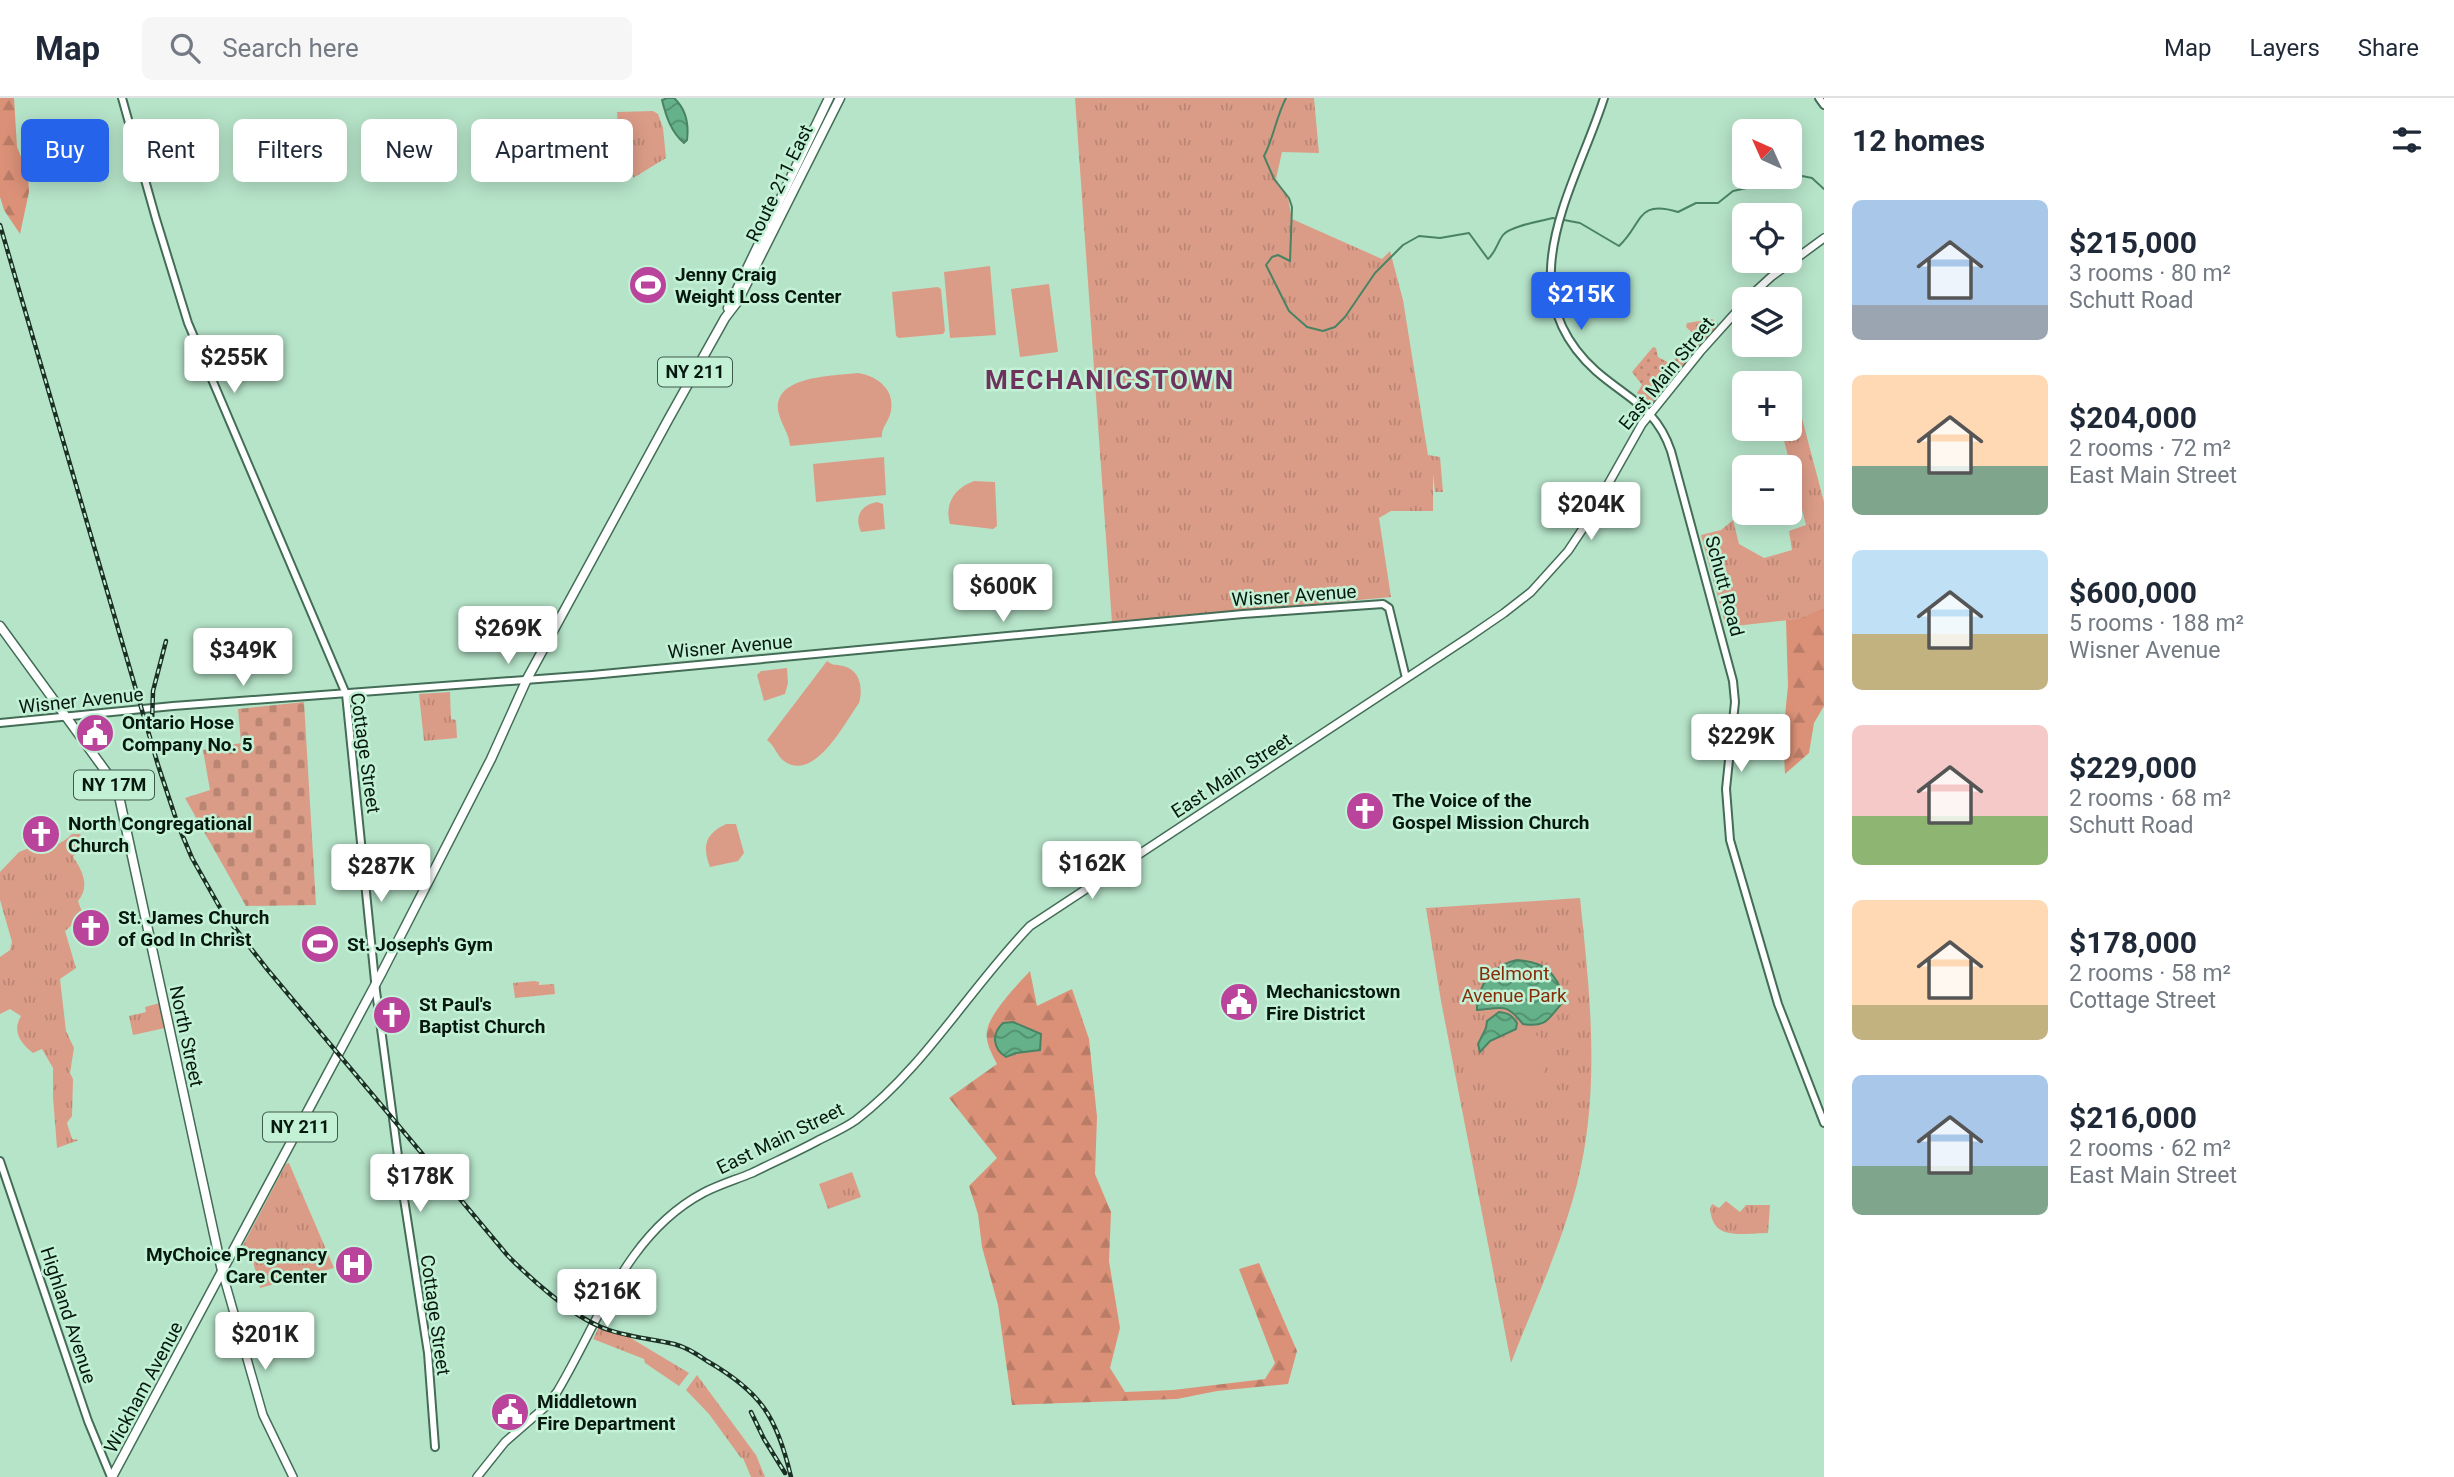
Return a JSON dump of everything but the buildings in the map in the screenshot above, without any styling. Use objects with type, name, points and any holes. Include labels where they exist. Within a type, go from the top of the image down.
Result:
[{"type":"main road","name":"Route 211 East","points":[[725,318],[732,298],[829,98]]},
{"type":"main road","name":"Route 211 East","points":[[608,529],[725,318],[738,301],[840,98]]},
{"type":"main road","name":"East Main Street","points":[[1760,287],[1824,238]]},
{"type":"main road","name":"East Main Street","points":[[477,1477],[505,1441],[544,1408],[557,1392],[617,1280],[666,1219],[700,1195],[786,1157],[855,1121],[907,1071],[1030,926],[1510,609],[1552,570],[1582,530],[1630,443],[1650,414],[1732,317]]},
{"type":"main road","name":"Wickham Avenue","points":[[111,1477],[259,1206],[376,983],[491,759],[527,679],[608,529]]},
{"type":"main road","name":"North Street","points":[[0,626],[112,780],[119,796],[222,1271],[263,1415],[293,1477]]},
{"type":"street","name":"Cottage Street","points":[[122,98],[188,323],[346,694],[376,983],[400,1173],[428,1353],[435,1447]]},
{"type":"street","name":"Schutt Road","points":[[1604,98],[1561,213],[1552,245],[1550,276],[1557,311],[1572,344],[1590,366],[1650,414],[1661,426],[1671,451],[1733,681],[1735,702],[1726,789],[1728,828],[1733,852],[1778,1004],[1824,1123]]},
{"type":"street","points":[[1819,98],[1824,106]]},
{"type":"street","name":"Wisner Avenue","points":[[0,723],[598,674],[1234,615],[1384,604],[1388,608],[1406,678]]},
{"type":"street","name":"Highland Avenue","points":[[0,1161],[88,1421],[111,1477]]},
{"type":"green space","points":[[0,98],[14,98],[21,182],[28,182],[29,192],[20,234],[4,210],[0,197]]},
{"type":"green space","points":[[1075,98],[1314,98],[1319,153],[1282,152],[1276,179],[1288,198],[1292,219],[1382,259],[1390,251],[1403,300],[1428,455],[1440,457],[1443,492],[1435,492],[1433,474],[1433,511],[1391,511],[1379,518],[1391,597],[1112,623]]},
{"type":"green space","points":[[653,111],[658,114],[663,128],[666,158],[633,178],[633,119],[617,119],[617,112]]},
{"type":"green space","points":[[990,266],[996,335],[950,338],[944,272]]},
{"type":"green space","points":[[1049,284],[1058,352],[1020,357],[1011,289]]},
{"type":"green space","points":[[938,287],[941,289],[945,331],[943,334],[899,338],[896,336],[892,292]]},
{"type":"green space","points":[[1712,319],[1718,326],[1650,405],[1637,393],[1642,385],[1632,372],[1653,347],[1656,348],[1658,357],[1671,364],[1695,335],[1686,327],[1687,323]]},
{"type":"green space","points":[[858,373],[878,381],[890,396],[891,411],[882,437],[790,446],[779,414],[779,401],[784,392],[806,380]]},
{"type":"green space","points":[[1802,418],[1824,502],[1824,608],[1799,619],[1726,627],[1701,535],[1721,530],[1732,521],[1739,544],[1764,558],[1792,550],[1789,531],[1806,525],[1802,510],[1802,455],[1788,455],[1784,441],[1802,441]]},
{"type":"green space","points":[[884,457],[886,495],[816,502],[813,464]]},
{"type":"green space","points":[[974,481],[995,482],[997,526],[993,529],[950,524],[949,509],[953,497],[961,488]]},
{"type":"green space","points":[[877,502],[883,504],[885,529],[861,532],[858,521],[860,512]]},
{"type":"green space","points":[[1824,548],[1824,706],[1814,723],[1809,753],[1785,774],[1783,735],[1788,686],[1786,620],[1799,618]]},
{"type":"green space","points":[[827,661],[854,672],[861,692],[859,703],[837,736],[817,758],[795,766],[784,761],[767,740]]},
{"type":"green space","points":[[787,668],[788,683],[785,694],[764,701],[757,675],[761,671]]},
{"type":"green space","points":[[450,692],[451,719],[456,720],[457,738],[424,741],[419,694]]},
{"type":"green space","points":[[304,702],[316,905],[246,906],[185,798],[210,790],[203,750],[241,743],[238,709]]},
{"type":"green space","points":[[726,824],[736,824],[744,853],[738,861],[710,867],[706,853],[707,841]]},
{"type":"green space","points":[[72,834],[80,834],[85,844],[73,857],[82,873],[84,890],[78,901],[82,912],[80,918],[65,931],[76,968],[60,979],[66,1031],[74,1048],[70,1073],[73,1079],[72,1116],[67,1123],[72,1139],[79,1140],[57,1148],[53,1068],[42,1049],[33,1053],[21,1041],[17,1027],[21,1016],[10,1009],[0,1014],[0,957],[10,950],[12,942],[0,900],[0,872],[19,852],[29,848],[36,852],[46,849]]},
{"type":"green space","name":"Belmont Avenue Park","points":[[1580,898],[1591,1041],[1589,1113],[1584,1148],[1577,1184],[1563,1230],[1511,1363],[1441,1001],[1426,908]]},
{"type":"green space","points":[[1030,971],[1037,1006],[1072,989],[1089,1039],[1097,1117],[1095,1174],[1111,1212],[1109,1261],[1120,1328],[1110,1368],[1125,1392],[1173,1390],[1265,1379],[1275,1363],[1239,1269],[1259,1263],[1297,1351],[1288,1384],[1217,1391],[1177,1399],[1012,1405],[998,1305],[982,1247],[978,1214],[969,1186],[997,1158],[949,1098],[997,1064],[987,1039],[989,1024]]},
{"type":"green space","points":[[539,982],[539,985],[554,984],[555,994],[515,998],[513,983]]},
{"type":"green space","points":[[160,1003],[165,1028],[133,1035],[129,1016],[146,1012],[145,1007]]},
{"type":"green space","points":[[1540,1035],[1544,1061],[1539,1080],[1524,1093],[1498,1101],[1489,1049]]},
{"type":"green space","points":[[289,1163],[334,1268],[260,1288],[251,1254],[241,1249],[286,1164]]},
{"type":"green space","points":[[852,1172],[861,1197],[828,1209],[819,1184]]},
{"type":"green space","points":[[1726,1201],[1740,1212],[1746,1205],[1770,1205],[1768,1233],[1740,1234],[1720,1230],[1710,1209],[1712,1204],[1719,1208]]},
{"type":"green space","points":[[599,1327],[629,1337],[689,1373],[679,1386],[645,1363],[644,1359],[593,1339]]},
{"type":"green space","points":[[697,1375],[756,1455],[765,1477],[751,1477],[743,1458],[709,1414],[686,1390]]},
{"type":"water","points":[[674,98],[678,102],[686,117],[688,128],[687,140],[684,143],[667,118],[662,100]]},
{"type":"water","points":[[1517,960],[1543,966],[1558,983],[1564,1001],[1543,1023],[1523,1024],[1512,1012],[1503,1008],[1477,1010],[1477,1001],[1488,978],[1501,966]]},
{"type":"water","points":[[1499,1012],[1513,1018],[1517,1023],[1516,1029],[1490,1041],[1480,1052],[1478,1044],[1487,1021]]},
{"type":"water","points":[[1013,1022],[1041,1034],[1040,1050],[1006,1057],[998,1050],[995,1036],[999,1027],[1003,1023]]},
{"type":"waterway","points":[[1286,98],[1264,156],[1274,179],[1289,198],[1292,207],[1290,261],[1278,255],[1272,257],[1266,265],[1289,311],[1307,327],[1323,331],[1335,327],[1375,273],[1403,245],[1419,236],[1440,238],[1469,233],[1488,259],[1507,232],[1534,222],[1558,219]]},
{"type":"waterway","points":[[1564,220],[1580,223],[1619,246],[1642,216],[1654,209],[1678,212],[1696,203],[1718,203],[1733,191],[1802,176],[1812,178],[1824,189]]},
{"type":"railway","points":[[0,225],[158,765],[192,858],[223,913],[508,1256],[552,1296],[589,1321],[619,1333],[683,1347],[726,1372],[754,1396],[773,1422],[791,1477]]},
{"type":"railway","points":[[152,723],[153,691],[166,641]]},
{"type":"railway","points":[[751,1412],[785,1473]]},
{"type":"place","name":"Jenny Craig Weight Loss Center","points":[[648,285]]},
{"type":"place","name":"Ontario Hose Company No. 5","points":[[95,733]]},
{"type":"place","name":"The Voice of the Gospel Mission Church","points":[[1365,811]]},
{"type":"place","name":"North Congregational Church","points":[[41,834]]},
{"type":"place","name":"St. James Church of God In Christ","points":[[91,928]]},
{"type":"place","name":"St. Joseph's Gym","points":[[320,944]]},
{"type":"place","name":"Mechanicstown Fire District","points":[[1239,1002]]},
{"type":"place","name":"St Paul's Baptist Church","points":[[392,1015]]},
{"type":"place","name":"MyChoice Pregnancy Care Center","points":[[354,1265]]},
{"type":"place","name":"Middletown Fire Department","points":[[510,1412]]},
{"type":"district","name":"MECHANICSTOWN","points":[[1110,380]]}]
